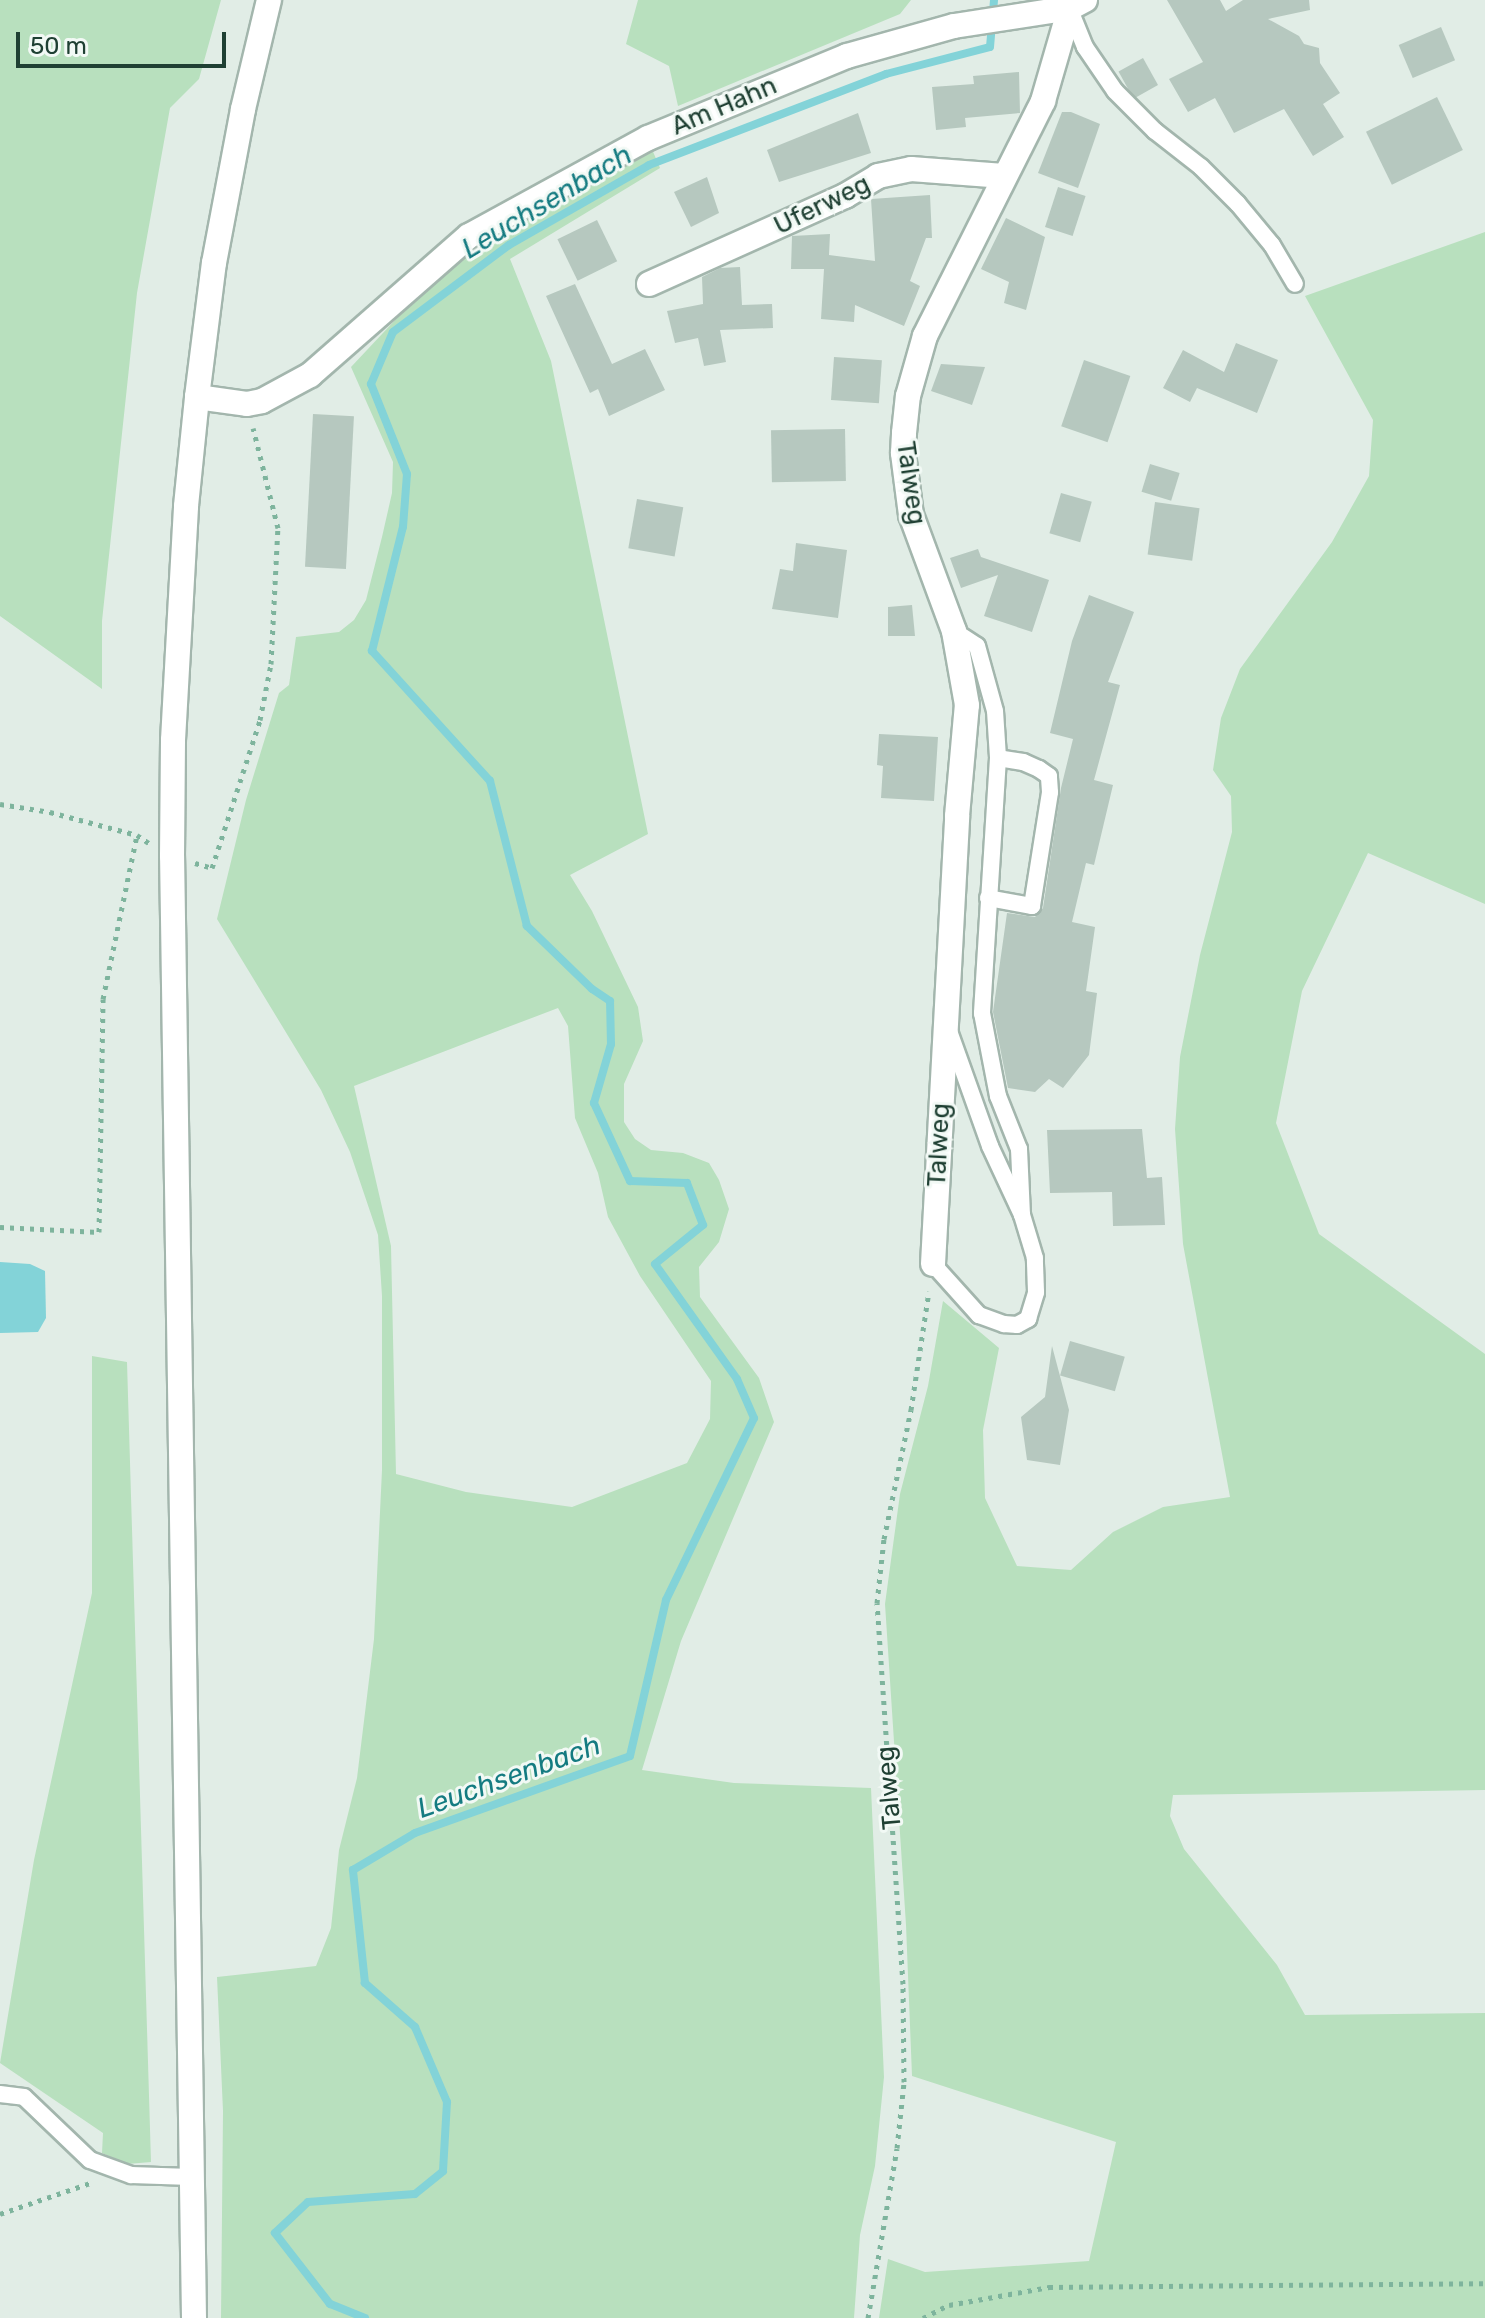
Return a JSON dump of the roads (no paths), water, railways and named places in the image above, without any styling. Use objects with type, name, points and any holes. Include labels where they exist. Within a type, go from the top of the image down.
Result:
[{"type":"street","points":[[194,2318],[172,856],[177,633],[197,397],[217,247],[243,109],[269,0]]},
{"type":"street","name":"Am Hahn","points":[[197,397],[247,404],[262,401],[310,375],[469,236],[648,138],[847,56],[973,22],[1077,4]]},
{"type":"street","name":"Talweg","points":[[933,1264],[967,705],[954,631],[911,515],[903,453],[908,396],[925,336],[1043,101],[1077,4]]},
{"type":"street","name":"Uferweg","points":[[649,284],[845,196],[878,176],[911,169],[1004,176]]},
{"type":"lane","points":[[1077,4],[1085,47],[1115,91],[1238,204],[1272,245],[1295,284]]},
{"type":"lane","points":[[954,631],[977,646],[995,711],[998,758],[982,1013],[998,1096],[1019,1149],[1022,1215]]},
{"type":"lane","points":[[988,898],[1032,906],[1050,792],[1049,776],[1039,769],[1023,762],[998,758]]},
{"type":"lane","points":[[933,1264],[979,1315],[1004,1324],[1017,1325],[1028,1319],[1036,1292],[1035,1258],[1022,1215],[990,1146],[946,1021]]},
{"type":"lane","points":[[0,2094],[24,2097],[90,2160],[131,2175],[191,2177]]},
{"type":"water","points":[[0,1262],[30,1264],[45,1271],[46,1318],[38,1332],[0,1333]]},
{"type":"waterway","name":"Leuchsenbach","points":[[365,2318],[330,2304],[275,2233],[308,2202],[415,2194],[443,2171],[447,2102],[415,2027],[365,1983],[353,1870],[415,1833],[630,1756],[666,1600],[754,1418],[737,1379],[655,1264],[703,1225],[687,1183],[630,1181],[594,1103],[611,1044],[610,1001],[592,989],[527,926],[490,781],[372,651],[403,527],[407,474],[371,384],[393,332],[509,245],[649,165],[886,74],[990,47],[994,0]]}]
